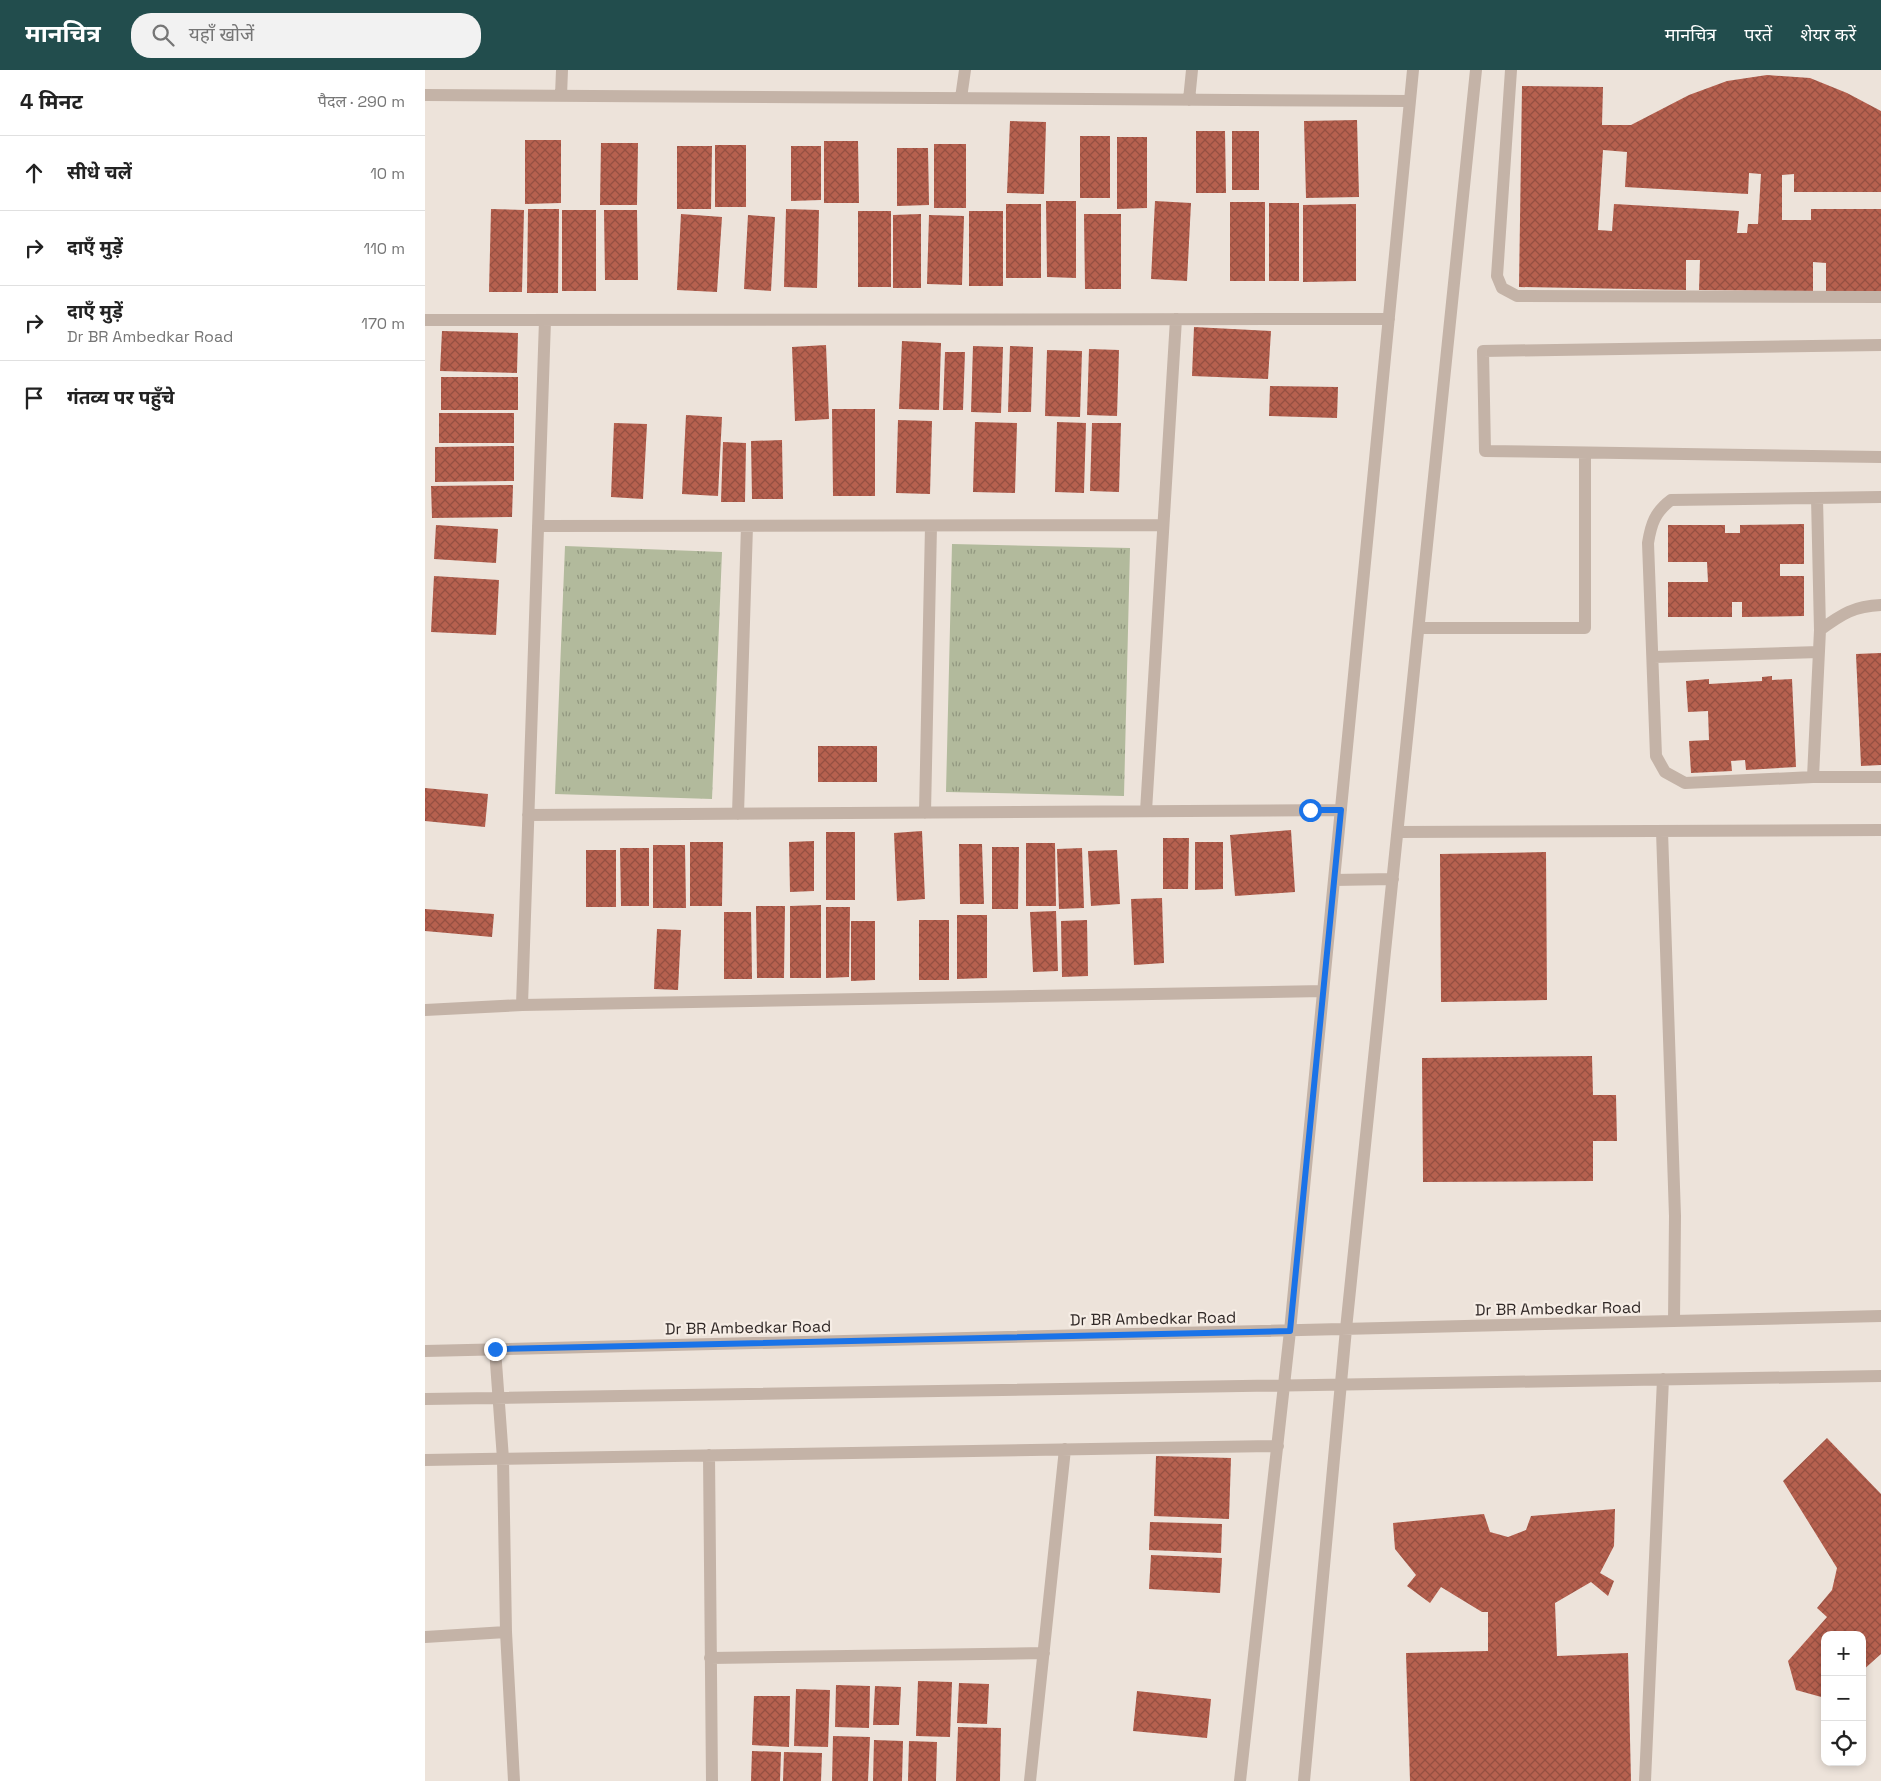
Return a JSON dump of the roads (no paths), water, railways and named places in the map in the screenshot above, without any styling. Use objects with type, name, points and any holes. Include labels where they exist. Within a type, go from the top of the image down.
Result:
[{"type":"street","points":[[561,96],[562,70]]},
{"type":"street","points":[[961,98],[965,70]]},
{"type":"street","points":[[1189,100],[1192,70]]},
{"type":"street","points":[[1240,1781],[1290,1331],[1413,70]]},
{"type":"street","points":[[1304,1781],[1346,1329],[1476,70]]},
{"type":"street","points":[[1511,70],[1497,276],[1503,288],[1517,296],[1881,297]]},
{"type":"street","points":[[425,95],[1410,101]]},
{"type":"street","points":[[1145,811],[1176,319]]},
{"type":"street","points":[[425,320],[1389,319]]},
{"type":"street","points":[[522,1005],[545,320]]},
{"type":"street","points":[[1881,344],[1483,351],[1485,451],[1881,457]]},
{"type":"street","points":[[1419,628],[1585,628],[1585,453]]},
{"type":"street","points":[[1881,497],[1671,500],[1658,509],[1651,525],[1648,543],[1657,756],[1665,772],[1685,783],[1813,777],[1881,777]]},
{"type":"street","points":[[1813,777],[1820,630],[1817,498]]},
{"type":"street","points":[[538,526],[1163,525]]},
{"type":"street","points":[[738,814],[747,526]]},
{"type":"street","points":[[925,813],[931,526]]},
{"type":"street","points":[[1820,630],[1841,615],[1861,606],[1881,605]]},
{"type":"street","points":[[1654,657],[1819,652]]},
{"type":"street","points":[[528,815],[1341,810]]},
{"type":"street","points":[[1398,832],[1881,830]]},
{"type":"street","points":[[1662,831],[1675,1216],[1674,1321]]},
{"type":"street","points":[[1334,880],[1393,879]]},
{"type":"street","points":[[425,1010],[522,1005],[1323,991]]},
{"type":"street","name":"Dr BR Ambedkar Road","points":[[425,1351],[1881,1316]]},
{"type":"street","points":[[495,1349],[497,1398],[503,1459],[506,1632],[514,1781]]},
{"type":"street","points":[[425,1399],[1881,1376]]},
{"type":"street","points":[[1645,1781],[1663,1379]]},
{"type":"street","points":[[425,1460],[1278,1446]]},
{"type":"street","points":[[1030,1781],[1065,1449]]},
{"type":"street","points":[[709,1455],[712,1781]]},
{"type":"street","points":[[425,1637],[506,1632]]},
{"type":"street","points":[[710,1658],[1044,1652]]}]
